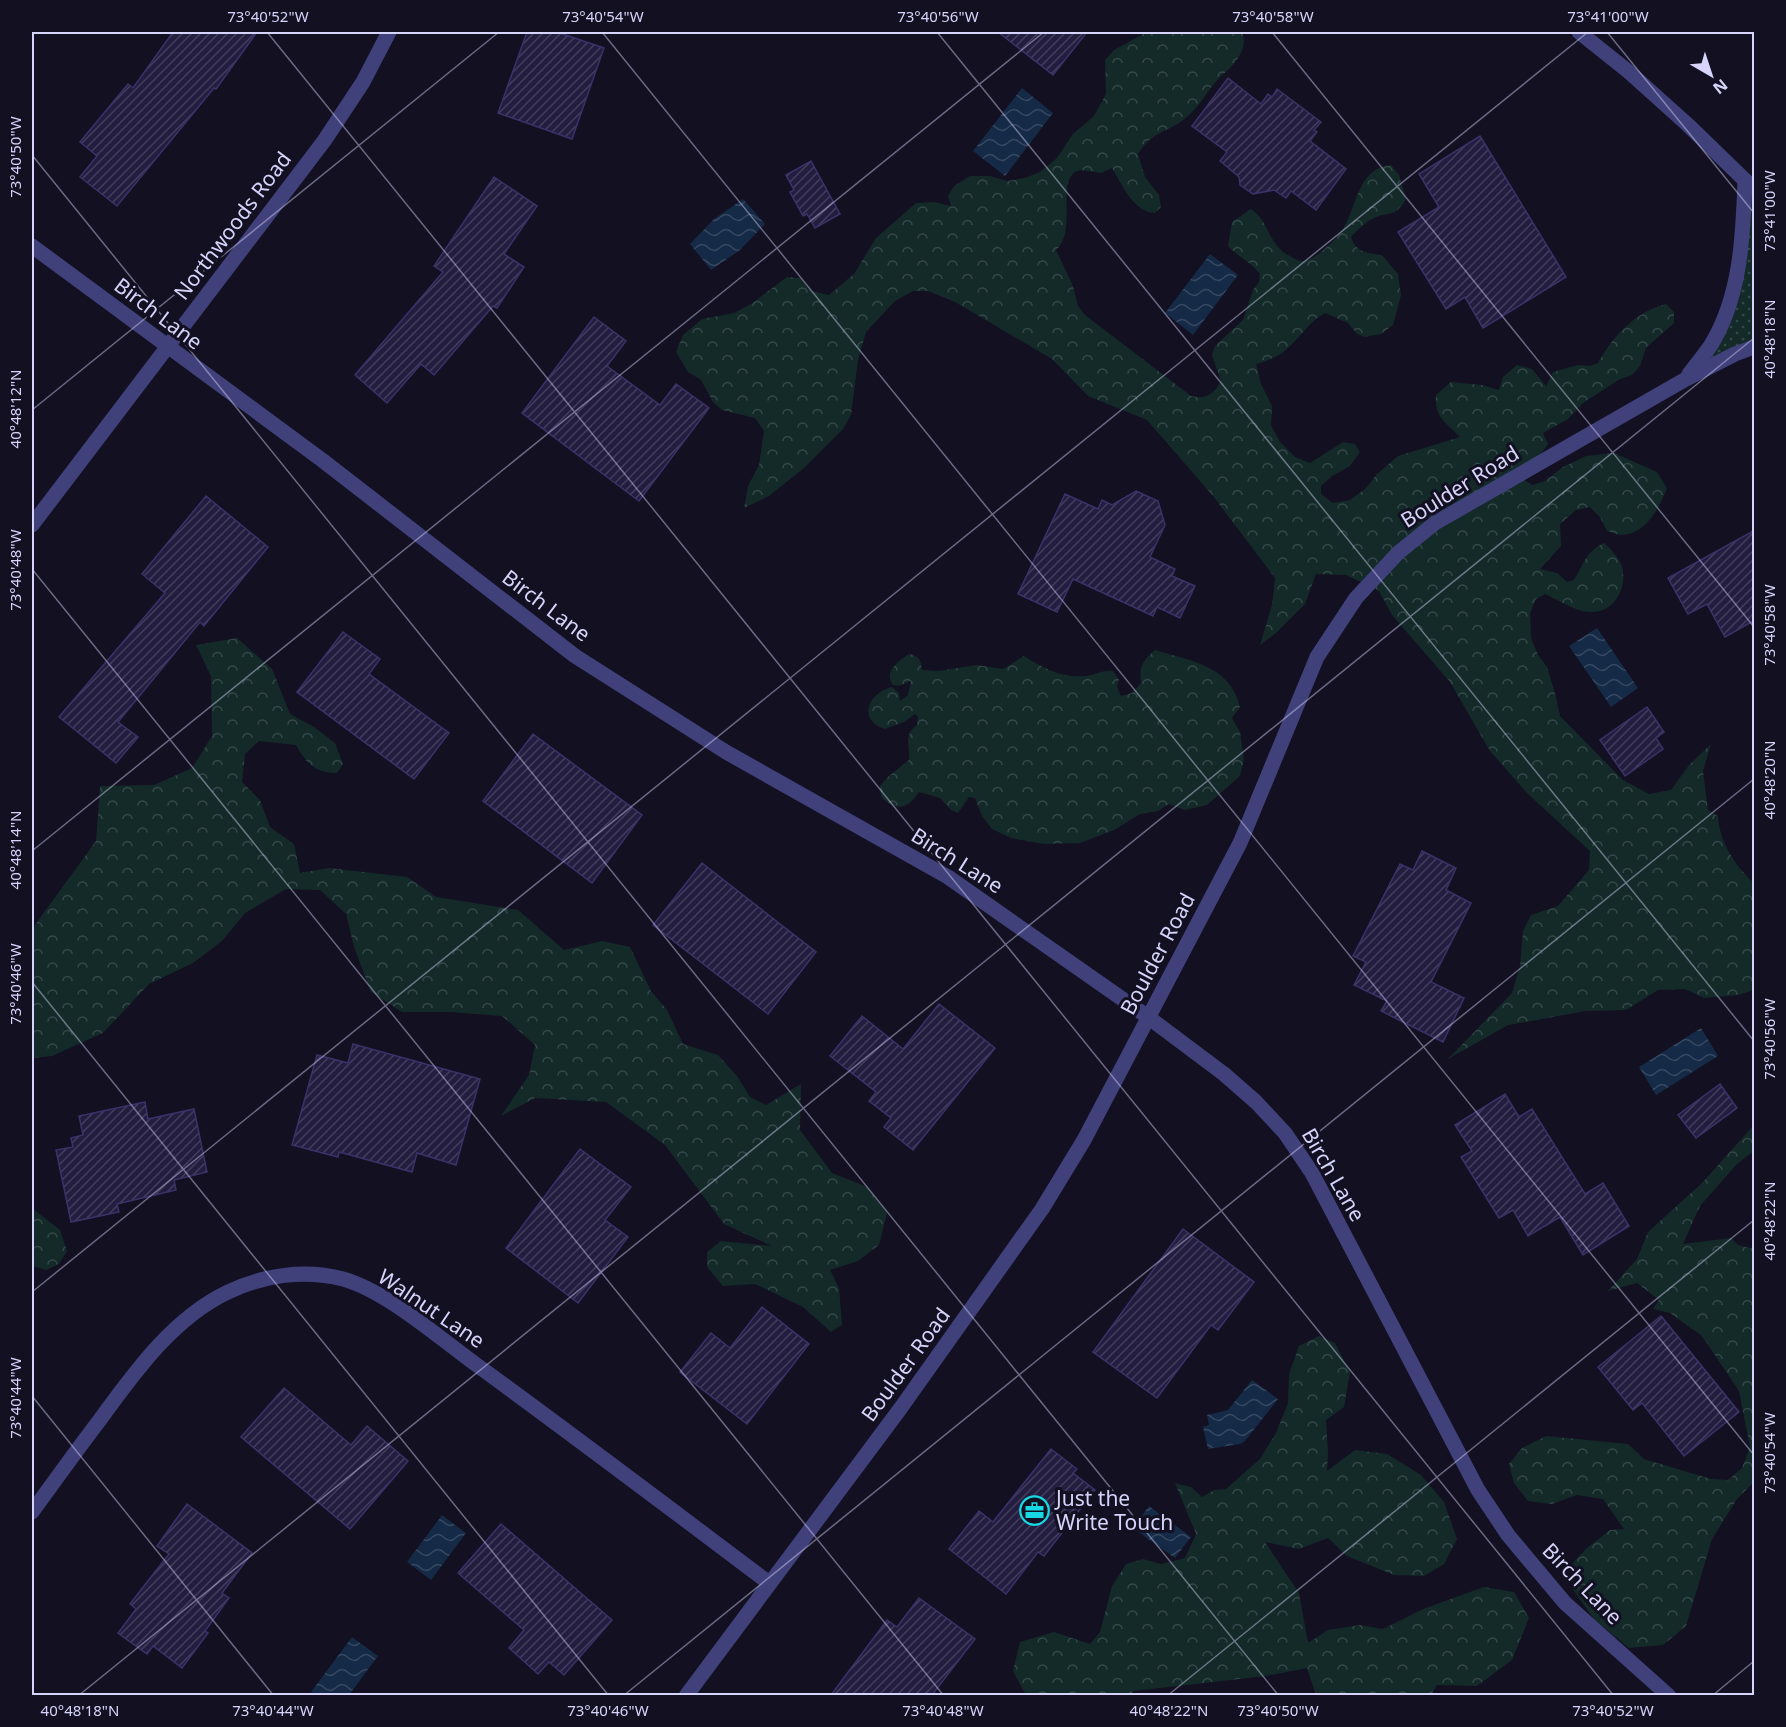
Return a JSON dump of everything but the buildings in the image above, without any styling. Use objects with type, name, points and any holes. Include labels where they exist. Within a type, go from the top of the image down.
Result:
[{"type":"street","name":"Northwoods Road","points":[[32,525],[324,141],[363,82],[389,32]]},
{"type":"street","points":[[1579,32],[1646,87],[1750,185],[1743,243],[1730,305],[1711,344],[1686,379]]},
{"type":"street","name":"Birch Lane","points":[[32,246],[322,460],[575,656],[726,752],[948,877],[1148,1017],[1224,1074],[1256,1102],[1285,1133],[1312,1173],[1478,1490],[1508,1535],[1565,1603],[1669,1695]]},
{"type":"street","name":"Boulder Road","points":[[686,1695],[900,1409],[1037,1217],[1084,1140],[1240,843],[1317,657],[1356,598],[1398,553],[1435,523],[1686,379],[1735,354],[1755,347]]},
{"type":"street","name":"Walnut Lane","points":[[32,1512],[130,1378],[157,1347],[204,1306],[228,1292],[257,1280],[289,1275],[320,1274],[361,1286],[391,1303],[769,1582]]},
{"type":"green space","points":[[1147,32],[1242,32],[1244,43],[1235,62],[1214,83],[1193,112],[1154,137],[1138,154],[1145,177],[1159,195],[1161,207],[1155,213],[1140,208],[1129,196],[1112,168],[1101,173],[1080,170],[1068,181],[1065,233],[1056,250],[1073,286],[1078,306],[1085,315],[1191,396],[1209,395],[1221,381],[1212,355],[1215,346],[1243,320],[1253,290],[1259,282],[1260,274],[1228,246],[1232,222],[1251,209],[1262,220],[1273,240],[1284,253],[1300,261],[1306,261],[1321,252],[1341,232],[1359,191],[1371,174],[1379,168],[1391,165],[1399,175],[1406,199],[1399,209],[1371,220],[1351,237],[1359,249],[1367,253],[1382,255],[1398,274],[1401,295],[1393,325],[1381,334],[1365,337],[1357,334],[1348,323],[1325,313],[1283,352],[1256,364],[1261,384],[1272,406],[1271,425],[1280,442],[1295,457],[1310,463],[1343,442],[1355,444],[1360,452],[1350,466],[1332,476],[1321,486],[1321,494],[1333,503],[1350,500],[1366,488],[1377,474],[1398,456],[1460,437],[1442,419],[1436,403],[1436,395],[1451,382],[1482,385],[1499,390],[1503,377],[1517,365],[1532,369],[1546,386],[1553,372],[1578,365],[1590,366],[1598,363],[1626,326],[1644,313],[1666,304],[1674,312],[1674,323],[1646,348],[1640,366],[1632,375],[1620,379],[1583,403],[1568,419],[1543,433],[1548,444],[1523,479],[1532,485],[1545,481],[1563,467],[1586,456],[1614,453],[1657,472],[1667,488],[1651,518],[1645,525],[1631,533],[1620,535],[1607,531],[1600,517],[1590,507],[1576,510],[1560,524],[1561,546],[1540,569],[1557,573],[1567,582],[1574,580],[1589,554],[1604,543],[1621,564],[1622,588],[1614,602],[1608,607],[1592,612],[1574,608],[1545,594],[1536,599],[1530,613],[1531,638],[1538,655],[1547,667],[1560,716],[1623,780],[1649,794],[1671,790],[1689,765],[1711,744],[1703,771],[1708,810],[1718,816],[1721,835],[1734,861],[1746,876],[1754,881],[1754,990],[1738,995],[1704,998],[1685,989],[1658,990],[1626,1010],[1586,1011],[1508,1025],[1448,1059],[1512,993],[1520,966],[1523,931],[1531,915],[1558,906],[1589,870],[1590,851],[1528,794],[1490,751],[1450,682],[1392,615],[1379,591],[1346,575],[1316,574],[1305,604],[1276,633],[1260,645],[1272,605],[1275,578],[1213,496],[1147,420],[1088,396],[1052,359],[955,302],[928,291],[913,291],[895,301],[866,332],[858,360],[851,415],[843,429],[804,468],[769,496],[744,508],[748,486],[759,465],[764,431],[755,418],[722,410],[713,402],[701,380],[688,372],[676,352],[683,335],[702,319],[734,313],[751,304],[787,277],[800,278],[811,291],[829,295],[854,274],[876,238],[916,203],[934,202],[951,206],[948,196],[954,186],[970,176],[990,176],[1007,181],[1025,178],[1040,172],[1057,158],[1073,134],[1094,116],[1106,94],[1105,60],[1114,50]]},
{"type":"green space","points":[[1745,180],[1754,189],[1754,347],[1686,379],[1730,305]]},
{"type":"green space","points":[[237,638],[272,669],[290,714],[314,727],[335,743],[343,764],[337,773],[329,773],[312,766],[296,745],[259,741],[245,754],[242,782],[260,800],[270,827],[294,844],[300,873],[329,868],[407,877],[436,897],[518,910],[564,950],[602,941],[630,947],[651,991],[667,1010],[683,1044],[718,1055],[737,1076],[750,1097],[766,1105],[801,1084],[800,1130],[832,1173],[867,1187],[887,1213],[879,1245],[858,1261],[830,1270],[839,1288],[842,1325],[831,1332],[803,1307],[755,1284],[723,1286],[707,1267],[707,1252],[721,1241],[772,1246],[724,1224],[665,1145],[606,1102],[535,1098],[501,1116],[529,1075],[535,1045],[502,1016],[451,1012],[402,1012],[371,992],[354,947],[346,914],[320,890],[286,889],[245,913],[222,941],[193,963],[149,984],[103,1033],[52,1056],[32,1058],[32,929],[96,841],[100,786],[154,785],[192,768],[212,736],[211,676],[196,645]]},
{"type":"green space","points":[[1155,650],[1195,662],[1218,673],[1228,682],[1240,707],[1232,718],[1240,732],[1244,760],[1240,776],[1207,805],[1185,810],[1169,804],[1158,811],[1140,814],[1114,830],[1080,843],[1044,844],[1011,838],[992,829],[982,816],[975,798],[969,797],[958,813],[951,810],[940,798],[919,792],[911,802],[902,806],[892,805],[881,797],[880,786],[909,760],[908,740],[910,733],[917,725],[918,717],[915,714],[904,722],[885,729],[876,725],[871,719],[869,707],[877,695],[892,687],[899,693],[900,701],[908,695],[911,681],[899,686],[893,685],[890,676],[896,663],[909,654],[919,659],[922,670],[939,671],[977,665],[1003,669],[1024,656],[1046,669],[1069,676],[1086,676],[1113,671],[1119,680],[1117,687],[1121,696],[1132,693],[1141,683],[1142,665]]},
{"type":"green space","points":[[1754,1125],[1754,1151],[1737,1164],[1700,1206],[1683,1244],[1731,1238],[1738,1245],[1754,1249],[1754,1482],[1737,1499],[1712,1539],[1686,1626],[1663,1645],[1629,1648],[1594,1619],[1571,1587],[1571,1565],[1587,1548],[1610,1530],[1624,1529],[1603,1499],[1577,1495],[1552,1504],[1528,1501],[1514,1483],[1509,1464],[1522,1448],[1546,1436],[1628,1444],[1644,1459],[1711,1479],[1728,1480],[1742,1468],[1750,1447],[1739,1391],[1702,1336],[1670,1313],[1653,1309],[1659,1300],[1637,1283],[1608,1291],[1637,1259],[1648,1232],[1702,1183]]},
{"type":"green space","points":[[32,1208],[60,1230],[67,1251],[59,1264],[46,1270],[32,1266]]},
{"type":"green space","points":[[1319,1336],[1335,1343],[1350,1372],[1344,1407],[1326,1420],[1327,1471],[1355,1450],[1387,1454],[1421,1475],[1444,1502],[1457,1539],[1444,1564],[1424,1576],[1394,1575],[1347,1556],[1328,1538],[1299,1549],[1265,1542],[1299,1593],[1308,1643],[1328,1630],[1360,1625],[1383,1629],[1423,1609],[1484,1587],[1514,1592],[1529,1618],[1512,1660],[1477,1686],[1437,1685],[1431,1695],[1316,1695],[1307,1668],[1266,1676],[1133,1691],[1130,1695],[1026,1695],[1013,1671],[1020,1642],[1054,1632],[1090,1644],[1100,1632],[1112,1586],[1126,1564],[1143,1559],[1161,1564],[1185,1558],[1196,1534],[1175,1483],[1191,1487],[1202,1497],[1214,1490],[1226,1489],[1260,1459],[1276,1433],[1288,1403],[1289,1374],[1299,1346]]},
{"type":"water","points":[[1022,88],[1053,113],[1005,176],[973,151]]},
{"type":"water","points":[[743,199],[765,224],[740,250],[711,270],[690,244],[714,219]]},
{"type":"water","points":[[1210,254],[1238,275],[1193,335],[1165,313]]},
{"type":"water","points":[[1597,628],[1638,688],[1611,707],[1569,646]]},
{"type":"water","points":[[1701,1028],[1718,1056],[1656,1095],[1639,1067]]},
{"type":"water","points":[[1252,1380],[1278,1399],[1245,1441],[1240,1444],[1208,1449],[1203,1427],[1209,1425],[1207,1415],[1228,1410]]},
{"type":"water","points":[[1149,1506],[1191,1537],[1175,1558],[1133,1528]]},
{"type":"water","points":[[442,1515],[466,1533],[431,1580],[407,1562]]},
{"type":"water","points":[[352,1637],[378,1656],[349,1695],[317,1695],[311,1692]]},
{"type":"place","name":"Just the Write Touch","points":[[1035,1511]]}]
